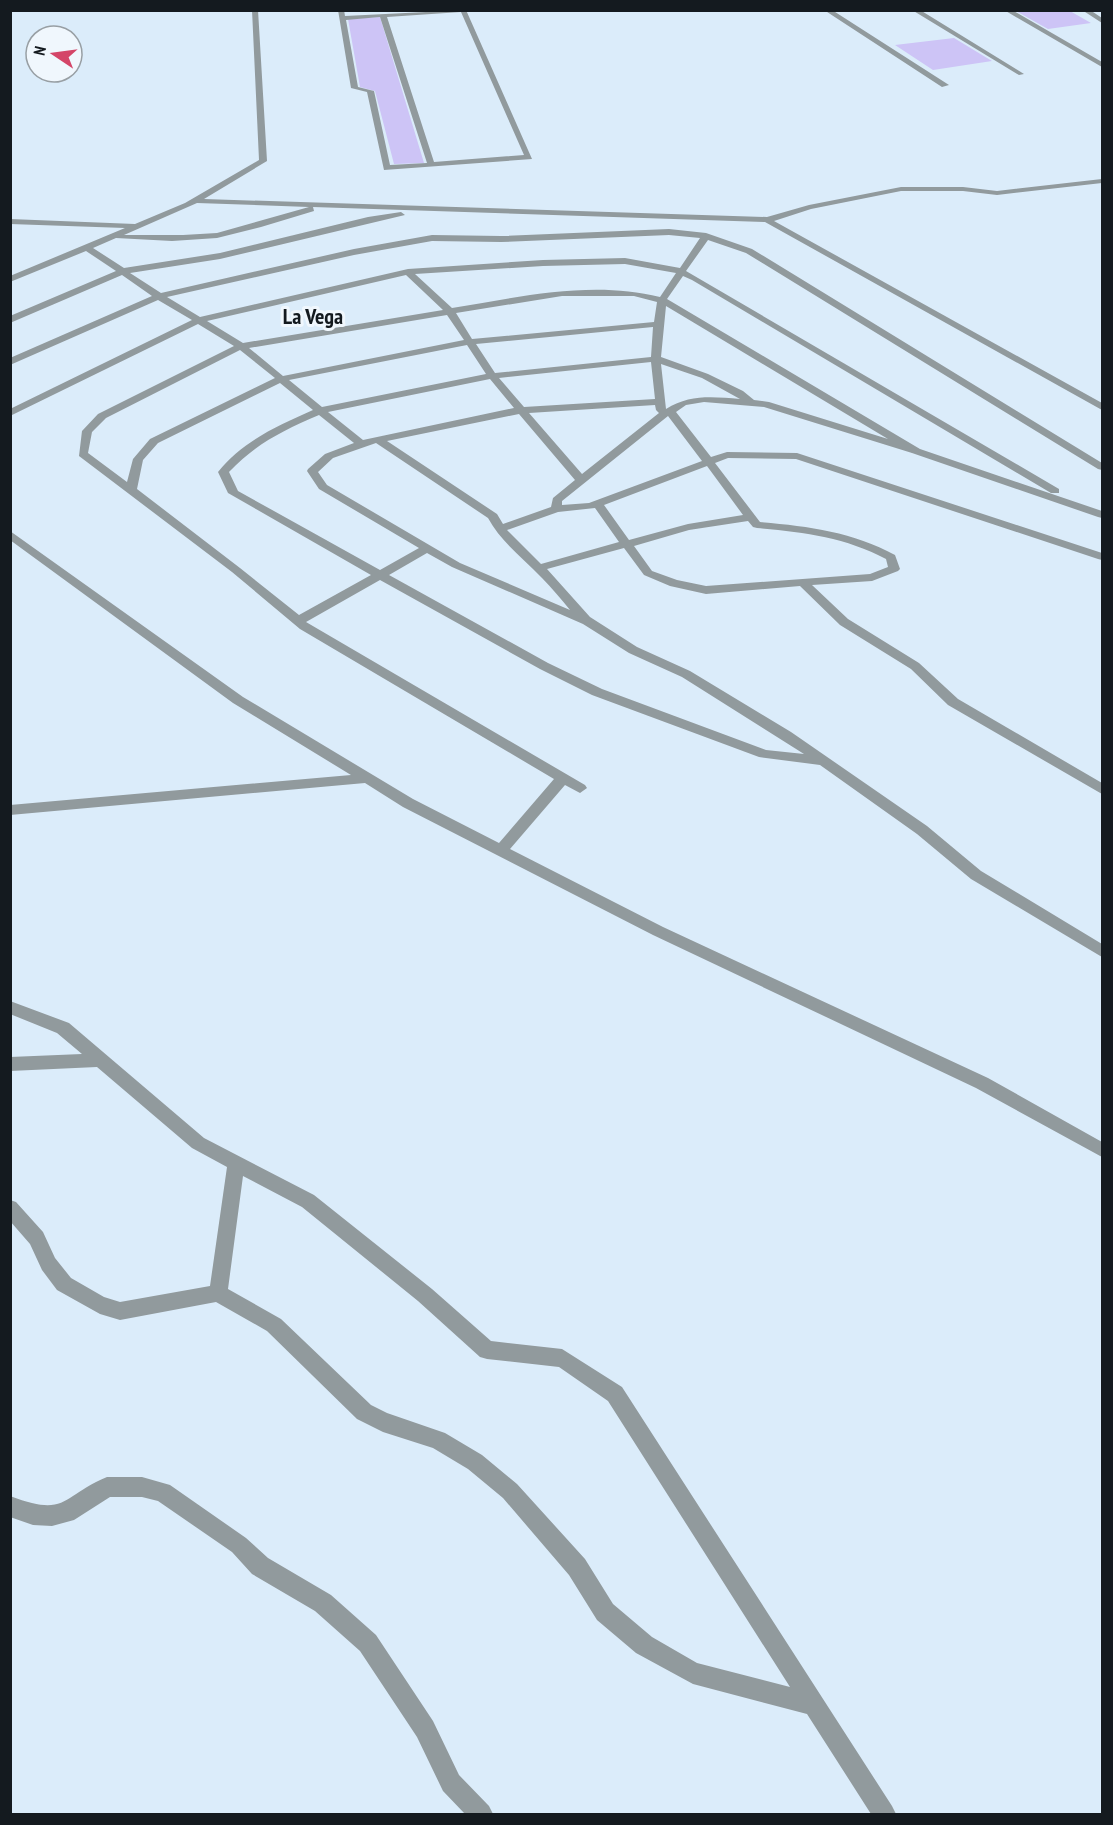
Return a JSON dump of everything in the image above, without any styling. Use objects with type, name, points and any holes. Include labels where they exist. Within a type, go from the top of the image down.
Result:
[{"type":"street","points":[[10,279],[140,227],[197,201],[263,161],[255,10]]},
{"type":"street","points":[[463,10],[529,157],[387,168],[370,91],[355,88],[342,14],[383,16],[463,10]]},
{"type":"street","points":[[827,10],[945,85]]},
{"type":"street","points":[[915,10],[1021,74]]},
{"type":"street","points":[[1007,10],[1102,65]]},
{"type":"street","points":[[1085,10],[1102,21]]},
{"type":"street","points":[[383,16],[431,164]]},
{"type":"street","points":[[197,201],[767,220],[809,207],[901,189],[963,189],[997,193],[1102,181]]},
{"type":"street","points":[[114,237],[161,239],[205,236],[250,228],[325,205]]},
{"type":"street","points":[[10,320],[123,271],[220,256],[368,220],[437,209]]},
{"type":"street","points":[[767,220],[1102,407]]},
{"type":"street","points":[[10,221],[140,227]]},
{"type":"street","points":[[10,362],[159,296],[354,252],[432,238],[501,239],[669,232],[706,236],[749,251],[1102,467]]},
{"type":"street","points":[[597,504],[648,573],[674,583],[706,590],[872,577],[894,569],[891,557],[859,541],[791,528],[757,525],[708,462],[665,413],[660,402],[656,359],[662,300],[706,236]]},
{"type":"street","points":[[88,248],[159,296],[241,346],[361,444]]},
{"type":"street","points":[[10,413],[199,320],[408,272],[543,263],[625,261],[672,268],[695,278],[1083,508]]},
{"type":"street","points":[[408,272],[450,312],[492,376],[581,480]]},
{"type":"street","points":[[580,788],[298,621],[236,570],[83,454],[87,431],[102,416],[241,346],[562,293],[634,293],[662,300],[916,451]]},
{"type":"street","points":[[131,490],[138,459],[154,441],[281,379],[469,342],[659,324]]},
{"type":"street","points":[[751,403],[739,393],[705,376],[656,359],[492,376],[320,411],[278,429],[244,450],[224,472],[233,493],[544,666],[597,692],[764,754],[824,761]]},
{"type":"street","points":[[556,509],[557,500],[665,413],[683,403],[704,399],[765,404],[916,451],[1102,515]]},
{"type":"street","points":[[660,402],[522,411],[361,444],[329,456],[312,471],[323,487],[456,565],[586,620],[633,650],[686,674],[824,761],[922,830],[976,875],[1102,951]]},
{"type":"street","points":[[378,440],[493,516],[500,529],[586,620]]},
{"type":"street","points":[[500,529],[556,509],[570,510],[597,504],[727,455],[796,456],[1102,557]]},
{"type":"street","points":[[539,568],[688,527],[750,517]]},
{"type":"street","points":[[10,534],[238,700],[408,802],[658,931],[982,1083],[1102,1150]]},
{"type":"street","points":[[298,621],[427,548]]},
{"type":"street","points":[[803,583],[844,622],[915,666],[953,702],[1102,789]]},
{"type":"street","points":[[10,810],[368,778]]},
{"type":"street","points":[[501,850],[563,778]]},
{"type":"street","points":[[10,1007],[63,1028],[198,1143],[308,1201],[425,1295],[487,1350],[562,1358],[615,1394],[884,1815]]},
{"type":"street","points":[[10,1064],[101,1060]]},
{"type":"street","points":[[218,1293],[236,1163]]},
{"type":"street","points":[[10,1208],[37,1238],[48,1264],[64,1284],[100,1305],[120,1311],[218,1293],[274,1325],[364,1412],[383,1422],[438,1440],[475,1461],[510,1491],[578,1567],[605,1612],[644,1645],[693,1673],[814,1705]]},
{"type":"street","points":[[10,1506],[33,1515],[52,1516],[67,1513],[107,1487],[142,1486],[163,1492],[239,1545],[260,1566],[323,1603],[368,1643],[425,1729],[451,1783],[481,1815]]},
{"type":"shaded area","points":[[1016,11],[1070,11],[1091,23],[1048,29]]},
{"type":"shaded area","points":[[380,17],[424,163],[394,164],[375,91],[360,87],[348,19]]},
{"type":"shaded area","points":[[954,38],[992,61],[933,70],[895,45]]},
{"type":"district","name":"La Vega","points":[[313,316]]}]
